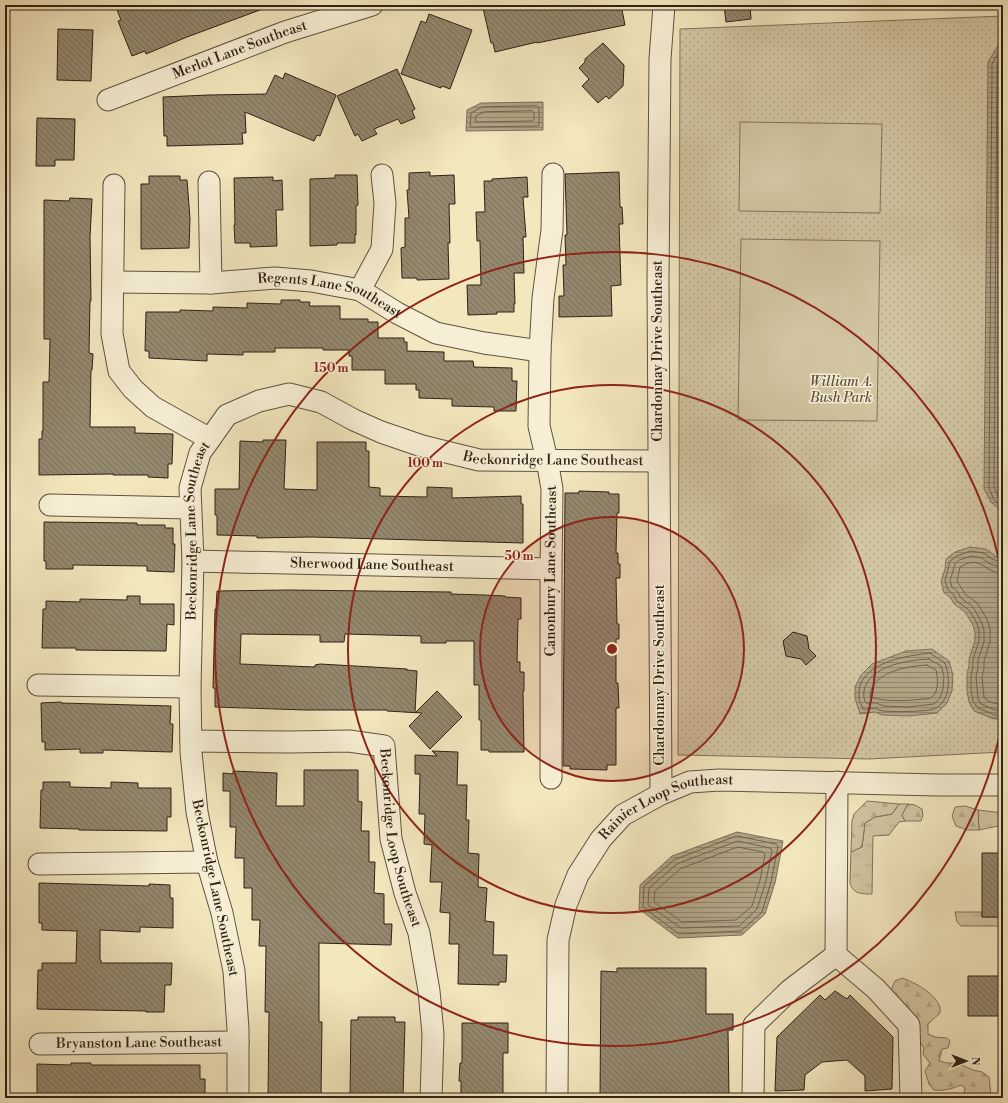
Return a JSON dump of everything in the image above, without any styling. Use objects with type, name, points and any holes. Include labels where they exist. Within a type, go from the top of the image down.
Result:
[{"type":"street","name":"Merlot Lane Southeast","points":[[108,100],[285,32],[372,5]]},
{"type":"street","name":"Chardonnay Drive Southeast","points":[[661,794],[658,282],[660,59],[664,5]]},
{"type":"street","name":"Canonbury Lane Southeast","points":[[551,778],[552,488],[539,426],[540,351],[543,298],[552,230],[553,174]]},
{"type":"street","points":[[360,290],[382,248],[385,203],[382,175]]},
{"type":"street","points":[[209,182],[211,283]]},
{"type":"street","points":[[114,185],[112,334],[119,371],[133,389],[153,407],[210,439]]},
{"type":"street","name":"Regents Lane Southeast","points":[[113,282],[211,283],[275,278],[311,281],[360,290],[396,313],[436,333],[484,343],[540,351]]},
{"type":"street","name":"Beckonridge Lane Southeast","points":[[238,1098],[238,1042],[234,971],[222,913],[207,862],[197,812],[191,741],[190,687],[192,561],[190,488],[200,453],[227,415],[259,401],[289,394],[321,402],[354,420],[381,432],[422,446],[479,460],[658,461]]},
{"type":"street","points":[[50,505],[190,508]]},
{"type":"street","name":"Sherwood Lane Southeast","points":[[192,561],[551,569]]},
{"type":"street","points":[[38,685],[190,687]]},
{"type":"street","name":"Beckonridge Loop Southeast","points":[[191,741],[290,742],[349,740],[384,746],[391,839],[405,893],[419,933],[429,991],[433,1034],[431,1098]]},
{"type":"street","name":"Rainier Loop Southeast","points":[[557,1098],[558,940],[566,905],[578,874],[601,839],[624,815],[661,794],[690,782],[719,780],[1003,785]]},
{"type":"street","points":[[837,782],[836,955],[876,989],[909,1025],[911,1098]]},
{"type":"street","points":[[39,864],[207,862]]},
{"type":"street","points":[[753,1098],[754,1025],[790,990],[836,955]]},
{"type":"street","name":"Bryanston Lane Southeast","points":[[40,1044],[238,1042]]},
{"type":"green space","name":"William A. Bush Park","points":[[1003,16],[1003,752],[869,759],[678,755],[680,29]]},
{"type":"green space","points":[[740,122],[882,124],[880,213],[739,211]]},
{"type":"green space","points":[[741,239],[880,241],[877,421],[738,420]]},
{"type":"green space","points":[[867,801],[899,804],[892,814],[875,817],[865,823],[862,847],[851,852],[852,821],[854,814]]},
{"type":"green space","points":[[899,804],[908,804],[902,815],[905,821],[899,822],[889,835],[873,836],[872,894],[865,894],[855,891],[850,882],[851,852],[862,847],[865,823],[875,817],[892,814]]},
{"type":"green space","points":[[908,804],[915,805],[922,809],[923,815],[921,821],[905,821],[902,815]]},
{"type":"green space","points":[[965,806],[978,810],[979,830],[967,830],[956,826],[952,816],[955,807]]},
{"type":"green space","points":[[978,810],[1003,813],[1003,825],[979,830]]},
{"type":"green space","points":[[955,912],[981,912],[982,917],[1003,917],[1003,926],[961,926],[957,922]]},
{"type":"green space","points":[[902,978],[913,982],[930,993],[938,1003],[940,1012],[928,1024],[928,1034],[935,1037],[947,1038],[950,1041],[948,1048],[942,1049],[939,1061],[957,1063],[982,1072],[989,1077],[991,1096],[981,1099],[966,1098],[963,1097],[965,1088],[961,1085],[954,1088],[934,1090],[929,1084],[925,1071],[930,1063],[923,1054],[924,1048],[890,992],[895,981]]},
{"type":"water","points":[[1003,43],[1003,512],[991,502],[984,489],[988,62],[999,44]]},
{"type":"water","points":[[543,102],[543,130],[466,131],[467,110],[481,103]]},
{"type":"water","points":[[970,547],[986,549],[1003,560],[1003,719],[994,719],[974,711],[969,702],[967,691],[967,674],[969,659],[975,640],[975,633],[973,625],[965,612],[954,604],[950,597],[944,593],[941,581],[945,569],[946,559],[955,552]]},
{"type":"water","points":[[932,649],[949,661],[953,675],[952,691],[947,703],[937,713],[908,716],[882,715],[875,712],[860,714],[855,698],[855,687],[861,675],[872,664],[906,651]]},
{"type":"water","points":[[737,832],[783,841],[775,883],[765,914],[742,935],[678,938],[639,909],[640,885],[672,856]]},
{"type":"building","points":[[130,5],[268,5],[268,7],[146,54],[145,51],[132,56],[118,21],[121,20],[117,10]]},
{"type":"building","points":[[494,5],[621,5],[625,25],[537,42],[495,52],[493,43],[491,43],[483,8]]},
{"type":"building","points":[[724,5],[750,5],[751,19],[726,22]]},
{"type":"building","points":[[429,14],[472,30],[450,89],[442,86],[441,88],[401,74],[421,21],[426,23]]},
{"type":"building","points":[[58,29],[93,30],[91,81],[57,80]]},
{"type":"building","points":[[603,43],[624,65],[623,86],[609,99],[606,96],[598,103],[582,86],[589,79],[579,68],[585,62],[585,59]]},
{"type":"building","points":[[397,69],[415,109],[412,111],[415,118],[401,124],[398,119],[374,129],[377,134],[362,141],[358,134],[355,136],[337,96]]},
{"type":"building","points":[[285,73],[336,95],[320,136],[317,135],[314,141],[245,112],[246,133],[242,133],[243,144],[167,146],[167,136],[164,136],[163,97],[266,94],[275,75],[283,79]]},
{"type":"building","points":[[37,118],[75,119],[74,160],[55,160],[55,166],[36,166]]},
{"type":"building","points":[[430,172],[430,176],[454,175],[455,204],[449,204],[449,279],[417,280],[417,278],[402,278],[401,248],[405,247],[405,218],[409,218],[407,190],[409,190],[409,173]]},
{"type":"building","points":[[619,172],[620,207],[622,207],[623,224],[619,224],[621,285],[611,286],[612,316],[559,317],[559,296],[564,296],[563,265],[566,265],[565,235],[567,235],[565,174]]},
{"type":"building","points":[[335,175],[357,175],[358,205],[356,206],[355,243],[310,246],[310,179],[335,178]]},
{"type":"building","points":[[149,176],[180,176],[180,180],[187,180],[190,219],[189,248],[141,249],[141,184],[149,184]]},
{"type":"building","points":[[273,177],[273,181],[282,180],[283,210],[276,210],[277,246],[250,247],[250,243],[235,243],[234,178]]},
{"type":"building","points":[[527,177],[528,197],[523,197],[526,237],[523,237],[524,273],[514,273],[514,312],[468,315],[467,285],[481,285],[480,241],[477,241],[476,212],[485,212],[484,181],[492,181],[492,179]]},
{"type":"building","points":[[70,198],[92,199],[90,237],[91,301],[89,353],[93,354],[91,370],[90,427],[135,427],[135,433],[173,434],[172,464],[168,464],[168,478],[148,477],[148,475],[113,474],[39,475],[39,439],[42,439],[43,431],[43,382],[49,382],[50,339],[44,339],[44,200],[69,201]]},
{"type":"building","points":[[281,300],[300,300],[300,302],[310,302],[309,306],[340,306],[340,319],[368,319],[368,322],[378,322],[378,338],[404,338],[404,342],[407,342],[407,351],[444,352],[444,361],[473,361],[474,367],[512,368],[512,381],[517,381],[516,411],[494,411],[494,407],[452,406],[452,399],[419,398],[419,390],[416,390],[416,384],[385,384],[385,370],[352,370],[352,356],[349,356],[349,350],[323,350],[323,348],[275,348],[275,352],[243,352],[243,355],[207,354],[207,361],[149,358],[149,351],[145,351],[146,312],[180,312],[180,310],[213,311],[213,307],[247,308],[247,303],[281,304]]},
{"type":"building","points":[[263,440],[286,440],[284,489],[317,490],[317,442],[366,442],[366,451],[369,451],[369,487],[380,488],[380,496],[427,497],[427,487],[452,488],[452,498],[521,496],[521,504],[523,504],[523,543],[312,537],[257,538],[257,536],[217,535],[215,489],[239,489],[240,441],[263,442]]},
{"type":"building","points":[[579,491],[609,492],[609,494],[619,494],[616,553],[618,553],[618,564],[620,564],[620,578],[616,578],[617,624],[619,624],[619,639],[616,639],[616,683],[618,683],[619,708],[616,708],[616,765],[607,765],[607,770],[570,769],[570,766],[563,766],[565,493],[579,493]]},
{"type":"building","points":[[44,522],[137,523],[137,525],[165,525],[165,528],[173,528],[173,544],[175,544],[174,572],[147,571],[147,566],[73,565],[73,569],[46,569],[46,561],[44,561]]},
{"type":"building","points":[[288,590],[451,592],[451,594],[521,598],[521,619],[518,619],[517,662],[520,662],[520,672],[524,672],[524,752],[489,752],[489,750],[481,750],[479,685],[474,685],[474,641],[421,643],[421,636],[345,634],[344,642],[320,642],[320,635],[241,634],[240,664],[315,667],[315,665],[320,664],[407,669],[417,671],[415,713],[387,710],[305,710],[215,707],[215,688],[213,688],[215,609],[217,591]]},
{"type":"building","points":[[127,596],[140,596],[140,604],[174,604],[174,625],[167,624],[166,651],[42,648],[43,609],[46,609],[46,601],[80,602],[80,599],[127,600]]},
{"type":"building","points":[[793,632],[807,636],[809,649],[816,656],[806,665],[801,659],[786,656],[783,641]]},
{"type":"building","points":[[437,691],[462,717],[430,749],[409,726],[422,713],[415,713]]},
{"type":"building","points":[[61,702],[171,706],[170,724],[173,724],[172,752],[103,750],[103,753],[80,753],[80,749],[45,750],[45,742],[42,742],[41,703]]},
{"type":"building","points":[[432,751],[458,752],[457,785],[467,785],[466,820],[469,820],[468,853],[479,854],[478,887],[487,888],[485,921],[494,922],[493,955],[507,955],[506,982],[499,982],[499,985],[458,984],[459,944],[449,944],[450,913],[440,912],[442,882],[430,882],[432,845],[424,844],[425,814],[419,814],[420,774],[415,774],[415,755],[437,756]]},
{"type":"building","points":[[304,770],[358,770],[358,801],[362,802],[361,831],[369,831],[369,862],[375,862],[374,893],[384,894],[384,924],[392,924],[391,945],[319,943],[319,1022],[322,1022],[321,1098],[268,1098],[269,1012],[265,1012],[266,946],[259,946],[260,920],[252,920],[252,888],[244,888],[244,858],[235,858],[236,827],[230,827],[230,791],[223,791],[223,773],[233,774],[233,771],[277,773],[276,806],[304,806]]},
{"type":"building","points":[[43,782],[70,782],[70,787],[111,788],[111,782],[138,783],[138,788],[171,788],[171,817],[167,817],[167,831],[40,828],[41,790],[43,790]]},
{"type":"building","points":[[982,853],[1003,853],[1003,917],[982,917]]},
{"type":"building","points":[[39,883],[149,886],[149,884],[170,885],[170,898],[173,898],[173,928],[140,927],[140,932],[100,930],[101,963],[172,963],[171,985],[165,985],[164,1012],[37,1009],[38,970],[42,970],[42,963],[76,963],[77,931],[42,930],[42,923],[39,923]]},
{"type":"building","points":[[617,968],[706,968],[706,1014],[733,1014],[733,1030],[728,1030],[729,1098],[600,1098],[601,971],[617,972]]},
{"type":"building","points":[[968,976],[1003,976],[1003,1016],[968,1016]]},
{"type":"building","points":[[835,991],[847,999],[850,995],[893,1037],[892,1089],[865,1091],[865,1076],[847,1060],[822,1062],[805,1075],[804,1090],[775,1091],[777,1037],[820,995],[825,1000]]},
{"type":"building","points":[[358,1017],[395,1017],[395,1022],[405,1022],[403,1098],[350,1098],[351,1020],[358,1020]]},
{"type":"building","points":[[462,1023],[508,1023],[508,1053],[503,1053],[503,1098],[461,1098],[461,1081],[459,1081],[460,1063],[462,1063]]},
{"type":"building","points":[[71,1063],[91,1063],[91,1065],[200,1065],[200,1079],[205,1079],[205,1098],[37,1098],[37,1064],[71,1065]]}]
